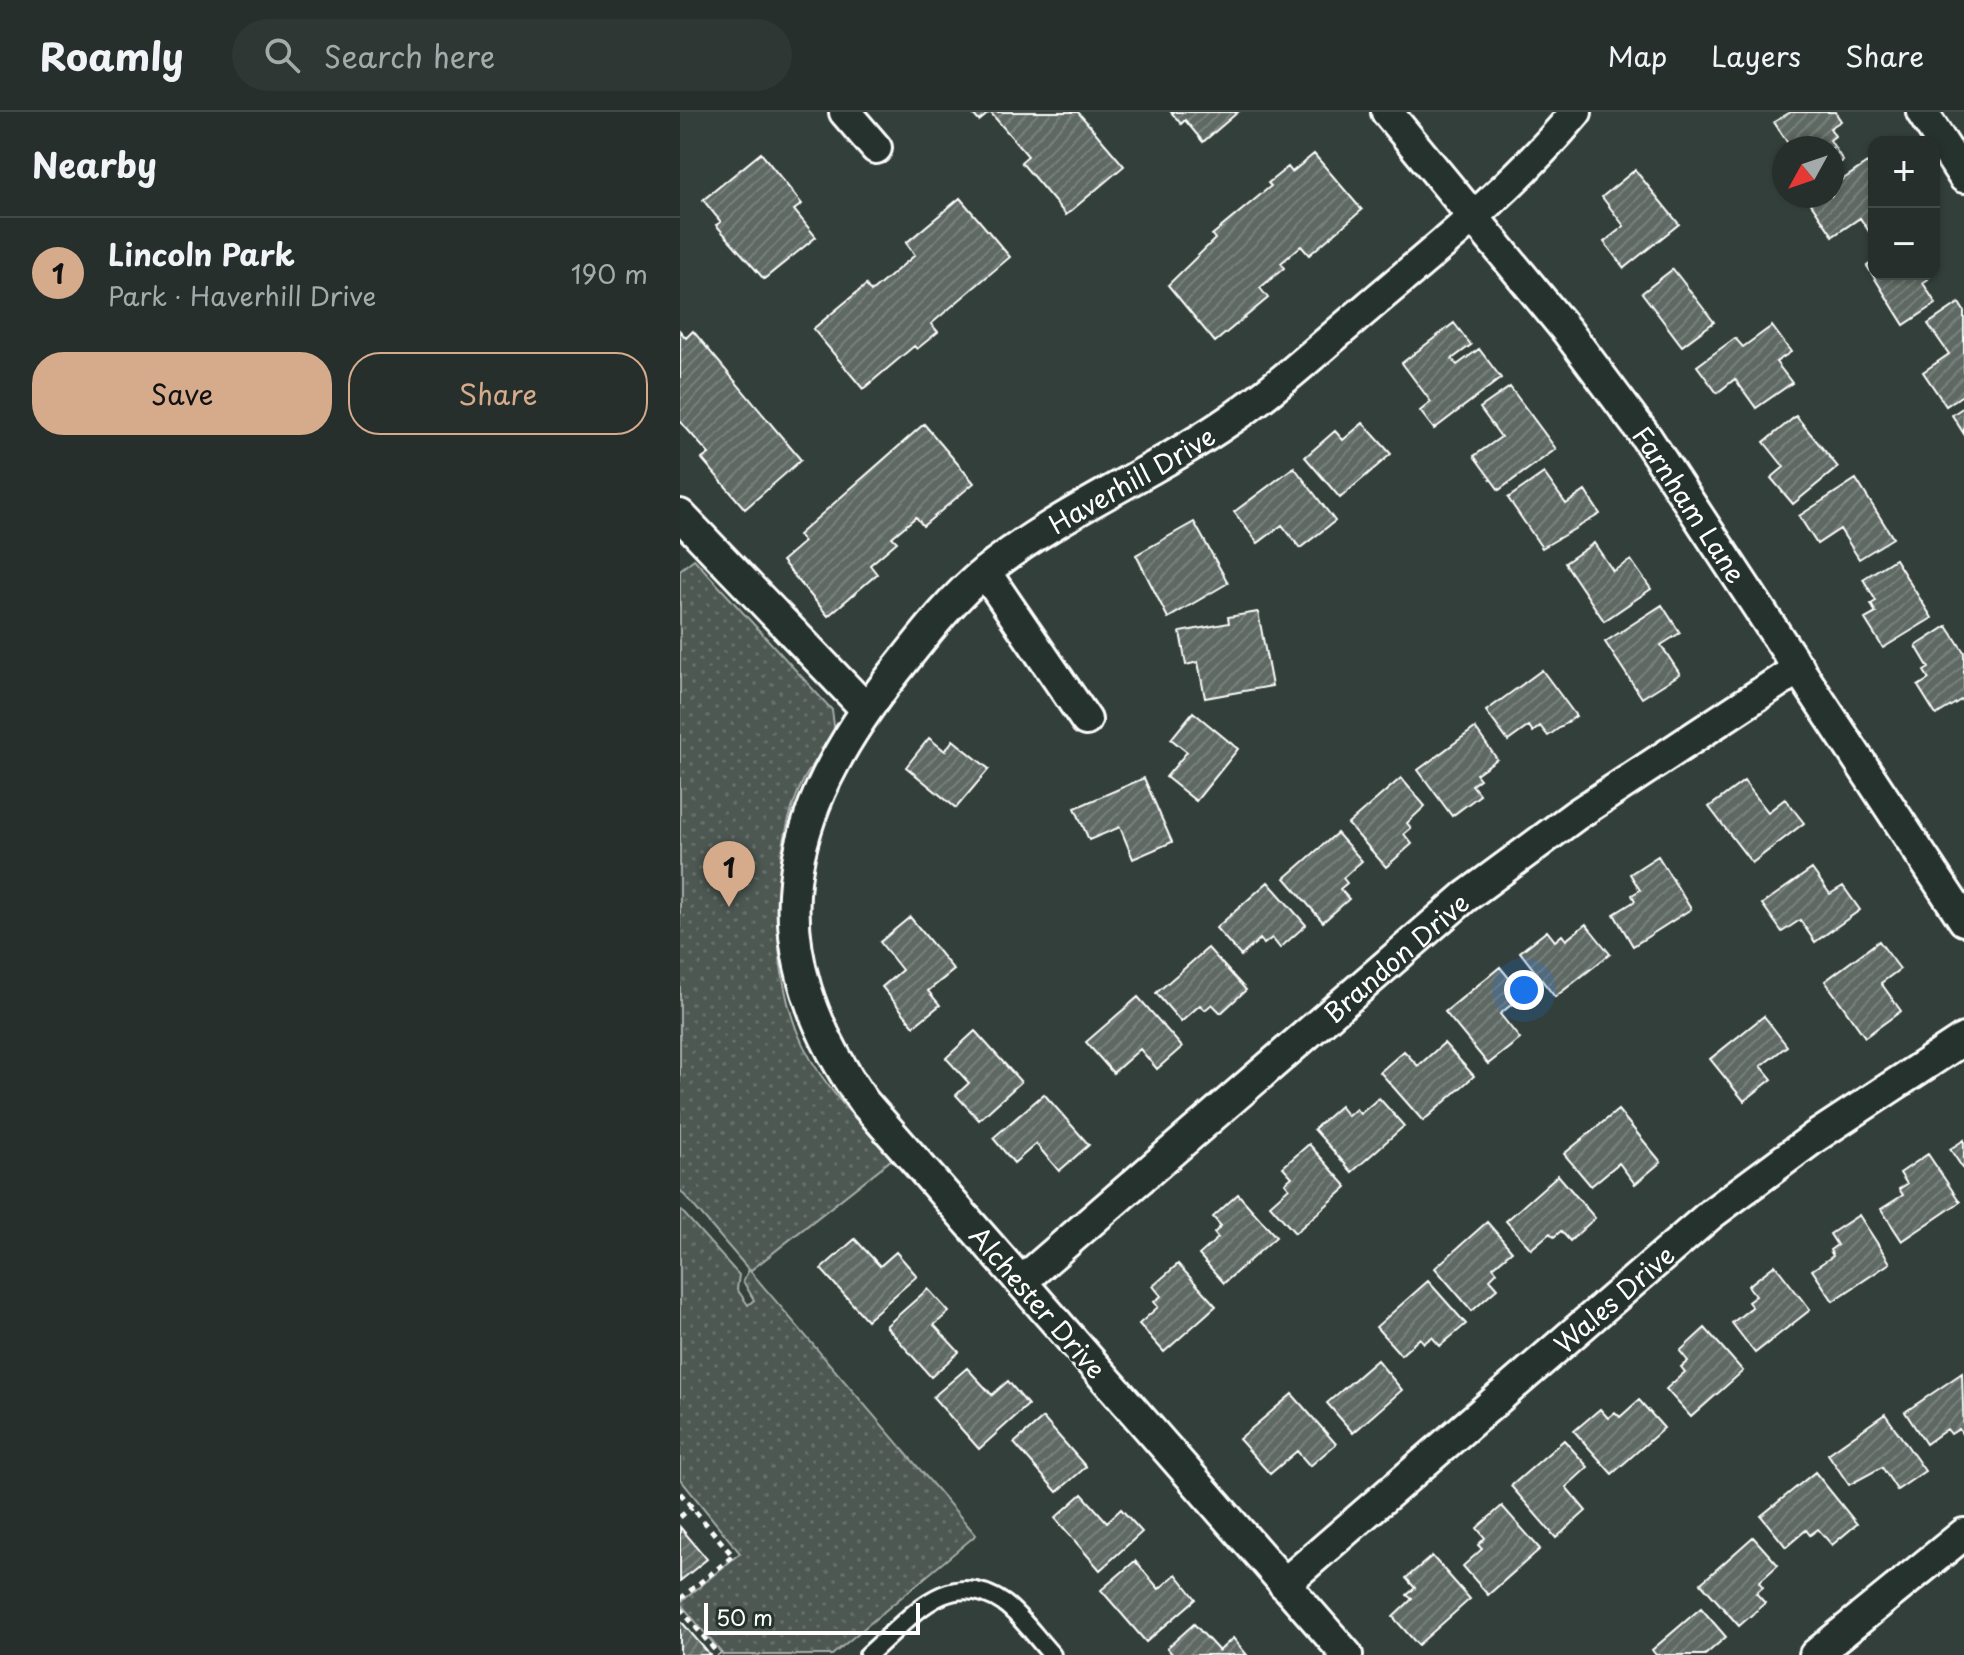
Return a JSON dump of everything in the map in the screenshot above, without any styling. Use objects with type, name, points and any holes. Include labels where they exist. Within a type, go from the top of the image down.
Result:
[{"type":"street","points":[[845,112],[876,148]]},
{"type":"street","name":"Farnham Lane","points":[[1387,112],[1474,215],[1646,437],[1964,920]]},
{"type":"street","name":"Haverhill Drive","points":[[795,915],[793,878],[810,812],[837,754],[866,709],[915,647],[985,572],[1084,506],[1182,452],[1232,419],[1526,169],[1576,112]]},
{"type":"street","points":[[1922,112],[1964,177]]},
{"type":"street","points":[[680,515],[866,709]]},
{"type":"street","points":[[985,572],[1086,720]]},
{"type":"street","name":"Brandon Drive","points":[[1021,1282],[1465,897],[1576,815],[1799,668]]},
{"type":"street","name":"Alchester Drive","points":[[795,915],[797,952],[806,993],[834,1060],[863,1101],[1347,1655]]},
{"type":"street","name":"Wales Drive","points":[[1284,1584],[1711,1214],[1815,1137],[1964,1039]]},
{"type":"street","points":[[1815,1655],[1964,1534]]},
{"type":"lane","points":[[868,1655],[944,1591],[975,1588],[1006,1605],[1052,1655]]},
{"type":"path","points":[[680,1493],[733,1556],[680,1599]]},
{"type":"path","points":[[680,1517],[692,1507]]},
{"type":"path","points":[[680,1608],[719,1655]]},
{"type":"shaded area","points":[[694,559],[832,710],[835,733],[804,779],[785,837],[778,904],[782,972],[797,1031],[815,1066],[839,1099],[892,1159],[750,1271],[976,1535],[832,1655],[723,1655],[680,1603],[740,1553],[680,1479],[680,1209],[739,1275],[737,1289],[748,1305],[754,1300],[743,1281],[749,1270],[680,1190],[680,570]]},
{"type":"building","points":[[971,112],[990,112],[979,121]]},
{"type":"building","points":[[990,112],[1078,112],[1124,166],[1066,215],[1021,162],[1028,156]]},
{"type":"building","points":[[1171,112],[1238,112],[1203,142],[1185,120],[1181,124]]},
{"type":"building","points":[[1791,112],[1835,112],[1841,121],[1830,128],[1835,136],[1783,136],[1774,122]]},
{"type":"building","points":[[761,153],[802,204],[794,210],[816,237],[764,279],[716,225],[721,222],[703,200]]},
{"type":"building","points":[[1314,154],[1362,210],[1309,255],[1301,246],[1281,263],[1284,268],[1260,288],[1268,298],[1215,342],[1168,285],[1215,239],[1212,235],[1271,186],[1268,183],[1288,167],[1292,172]]},
{"type":"building","points":[[1867,163],[1868,230],[1860,218],[1833,236],[1814,208],[1844,208],[1844,179]]},
{"type":"building","points":[[1635,170],[1679,224],[1624,268],[1604,242],[1624,226],[1602,197]]},
{"type":"building","points":[[960,198],[1010,257],[931,324],[938,332],[917,349],[914,346],[863,389],[813,329],[866,285],[871,292],[915,255],[906,243]]},
{"type":"building","points":[[1673,269],[1714,322],[1682,346],[1642,293]]},
{"type":"building","points":[[1876,280],[1927,280],[1923,283],[1936,304],[1904,325]]},
{"type":"building","points":[[1959,303],[1964,311],[1964,394],[1946,406],[1923,372],[1949,354],[1928,324]]},
{"type":"building","points":[[1454,323],[1471,345],[1452,359],[1457,365],[1479,349],[1501,378],[1434,429],[1420,411],[1431,402],[1402,363]]},
{"type":"building","points":[[1772,326],[1791,352],[1776,362],[1792,383],[1756,408],[1735,379],[1717,393],[1697,366],[1735,338],[1743,347]]},
{"type":"building","points":[[680,331],[686,338],[693,331],[801,460],[745,509],[702,459],[709,454],[680,421]]},
{"type":"building","points":[[1510,387],[1556,449],[1499,490],[1474,456],[1501,437],[1480,408]]},
{"type":"building","points":[[1964,407],[1964,434],[1952,415]]},
{"type":"building","points":[[1796,416],[1838,467],[1793,504],[1771,478],[1784,467],[1764,442]]},
{"type":"building","points":[[1363,423],[1391,454],[1340,498],[1305,457],[1335,431],[1343,440]]},
{"type":"building","points":[[924,424],[974,483],[923,526],[916,517],[892,537],[897,542],[870,565],[877,574],[828,616],[782,561],[804,542],[798,535]]},
{"type":"building","points":[[1294,467],[1335,521],[1300,548],[1282,525],[1258,543],[1234,512]]},
{"type":"building","points":[[1544,473],[1566,504],[1585,491],[1600,514],[1542,548],[1508,498]]},
{"type":"building","points":[[1856,479],[1893,538],[1859,559],[1840,529],[1817,544],[1799,516]]},
{"type":"building","points":[[1194,522],[1228,583],[1168,618],[1136,555]]},
{"type":"building","points":[[1594,543],[1613,571],[1631,560],[1651,589],[1604,621],[1565,563]]},
{"type":"building","points":[[1895,559],[1932,618],[1883,648],[1865,619],[1876,613],[1871,604],[1876,601],[1863,579]]},
{"type":"building","points":[[1662,605],[1680,633],[1661,645],[1680,674],[1642,698],[1605,642]]},
{"type":"building","points":[[1258,612],[1272,686],[1205,698],[1198,662],[1186,665],[1180,632],[1229,623],[1228,617]]},
{"type":"building","points":[[1947,626],[1964,652],[1964,698],[1936,715],[1918,686],[1929,679],[1924,671],[1929,668],[1916,646]]},
{"type":"building","points":[[1542,670],[1576,716],[1548,736],[1540,726],[1533,732],[1529,726],[1508,741],[1486,711]]},
{"type":"building","points":[[1193,712],[1238,749],[1196,801],[1166,777],[1187,752],[1171,739]]},
{"type":"building","points":[[1475,728],[1497,759],[1476,774],[1480,779],[1472,785],[1480,795],[1452,816],[1418,770]]},
{"type":"building","points":[[929,738],[945,751],[953,740],[989,769],[956,808],[906,767]]},
{"type":"building","points":[[1144,778],[1172,842],[1133,859],[1120,827],[1089,840],[1075,808]]},
{"type":"building","points":[[1401,778],[1425,806],[1407,823],[1411,828],[1404,834],[1412,844],[1386,867],[1348,824]]},
{"type":"building","points":[[1744,781],[1768,812],[1785,799],[1804,823],[1752,863],[1709,807]]},
{"type":"building","points":[[1337,833],[1362,861],[1343,878],[1347,883],[1340,889],[1349,899],[1323,922],[1285,878]]},
{"type":"building","points":[[1658,856],[1691,909],[1633,946],[1614,914],[1635,901],[1632,895],[1640,890],[1630,874]]},
{"type":"building","points":[[1812,869],[1830,894],[1843,886],[1860,910],[1815,942],[1800,920],[1782,932],[1762,904]]},
{"type":"building","points":[[1268,882],[1306,925],[1280,948],[1272,938],[1264,944],[1260,939],[1241,956],[1216,928]]},
{"type":"building","points":[[910,917],[954,970],[928,991],[940,1005],[914,1026],[882,987],[902,970],[880,942]]},
{"type":"building","points":[[1586,924],[1610,954],[1555,997],[1520,952],[1547,931],[1555,941],[1562,935],[1566,940]]},
{"type":"building","points":[[1879,941],[1900,969],[1881,983],[1901,1011],[1865,1037],[1825,981]]},
{"type":"building","points":[[1208,948],[1246,990],[1221,1013],[1212,1004],[1205,1010],[1200,1005],[1181,1022],[1156,993]]},
{"type":"building","points":[[1500,967],[1523,995],[1500,1014],[1520,1039],[1488,1064],[1445,1012]]},
{"type":"building","points":[[1138,997],[1182,1047],[1157,1069],[1140,1049],[1113,1073],[1086,1042]]},
{"type":"building","points":[[1764,1016],[1787,1046],[1761,1066],[1772,1079],[1744,1101],[1710,1059]]},
{"type":"building","points":[[975,1031],[1021,1082],[979,1120],[956,1095],[969,1083],[946,1058]]},
{"type":"building","points":[[1444,1043],[1474,1076],[1423,1121],[1380,1072],[1404,1051],[1418,1066]]},
{"type":"building","points":[[1044,1094],[1089,1145],[1059,1171],[1036,1144],[1014,1163],[993,1138]]},
{"type":"building","points":[[1379,1098],[1404,1126],[1352,1172],[1314,1129],[1340,1106],[1348,1116],[1356,1109],[1360,1114]]},
{"type":"building","points":[[1618,1110],[1661,1162],[1635,1184],[1619,1163],[1591,1186],[1564,1154]]},
{"type":"building","points":[[1964,1140],[1964,1170],[1950,1149]]},
{"type":"building","points":[[1309,1144],[1347,1187],[1295,1233],[1270,1205],[1289,1188],[1285,1183],[1292,1177],[1283,1167]]},
{"type":"building","points":[[1928,1154],[1960,1202],[1902,1241],[1881,1209],[1903,1195],[1899,1189],[1907,1184],[1900,1173]]},
{"type":"building","points":[[1558,1175],[1595,1218],[1570,1241],[1561,1231],[1554,1237],[1550,1233],[1531,1249],[1506,1221]]},
{"type":"building","points":[[1238,1194],[1276,1237],[1224,1283],[1199,1255],[1218,1238],[1214,1233],[1221,1226],[1213,1217]]},
{"type":"building","points":[[1859,1215],[1890,1263],[1833,1301],[1812,1270],[1833,1256],[1830,1250],[1837,1245],[1830,1234]]},
{"type":"building","points":[[1487,1222],[1512,1251],[1493,1267],[1497,1272],[1490,1279],[1498,1288],[1472,1311],[1435,1268]]},
{"type":"building","points":[[855,1239],[880,1266],[896,1252],[917,1276],[867,1320],[821,1269]]},
{"type":"building","points":[[1178,1264],[1216,1306],[1164,1352],[1139,1324],[1158,1307],[1154,1302],[1161,1296],[1153,1286]]},
{"type":"building","points":[[1775,1265],[1810,1310],[1755,1353],[1732,1323],[1752,1307],[1748,1302],[1756,1296],[1748,1286]]},
{"type":"building","points":[[1428,1281],[1466,1324],[1440,1346],[1432,1337],[1424,1343],[1420,1338],[1401,1355],[1376,1327]]},
{"type":"building","points":[[928,1289],[949,1312],[934,1325],[959,1352],[931,1377],[886,1326]]},
{"type":"building","points":[[1705,1328],[1743,1371],[1691,1417],[1666,1389],[1685,1372],[1681,1367],[1688,1361],[1680,1351]]},
{"type":"building","points":[[1377,1360],[1402,1390],[1353,1433],[1327,1403]]},
{"type":"building","points":[[967,1368],[992,1395],[1008,1381],[1028,1405],[979,1449],[933,1397]]},
{"type":"building","points":[[1962,1373],[1964,1437],[1959,1429],[1951,1434],[1947,1429],[1926,1444],[1905,1412]]},
{"type":"building","points":[[1292,1394],[1336,1444],[1310,1466],[1297,1451],[1270,1474],[1239,1439]]},
{"type":"building","points":[[1639,1400],[1664,1428],[1612,1474],[1574,1431],[1600,1409],[1608,1418],[1615,1412],[1620,1417]]},
{"type":"building","points":[[1885,1414],[1925,1471],[1897,1490],[1882,1467],[1849,1485],[1828,1454]]},
{"type":"building","points":[[1043,1418],[1086,1467],[1057,1492],[1014,1443]]},
{"type":"building","points":[[1564,1440],[1588,1467],[1566,1487],[1586,1511],[1556,1538],[1511,1486]]},
{"type":"building","points":[[1815,1472],[1857,1524],[1832,1545],[1818,1529],[1810,1535],[1806,1530],[1786,1547],[1761,1516]]},
{"type":"building","points":[[1082,1494],[1107,1522],[1121,1509],[1142,1532],[1100,1570],[1055,1518]]},
{"type":"building","points":[[1502,1506],[1540,1549],[1488,1595],[1463,1566],[1482,1549],[1478,1545],[1485,1538],[1477,1528]]},
{"type":"building","points":[[680,1527],[707,1559],[680,1581]]},
{"type":"building","points":[[1753,1537],[1778,1565],[1759,1582],[1763,1587],[1756,1593],[1765,1603],[1739,1626],[1701,1583]]},
{"type":"building","points":[[1432,1556],[1470,1599],[1418,1645],[1393,1617],[1412,1599],[1407,1595],[1415,1588],[1406,1578]]},
{"type":"building","points":[[1135,1561],[1159,1589],[1176,1574],[1196,1599],[1146,1642],[1101,1590]]},
{"type":"building","points":[[1701,1608],[1726,1637],[1705,1655],[1656,1655],[1652,1650]]},
{"type":"building","points":[[680,1620],[710,1655],[680,1655]]},
{"type":"building","points":[[1194,1624],[1219,1651],[1233,1638],[1247,1655],[1173,1655],[1167,1648]]},
{"type":"place","name":"Lincoln Park","points":[[729,907]]}]
